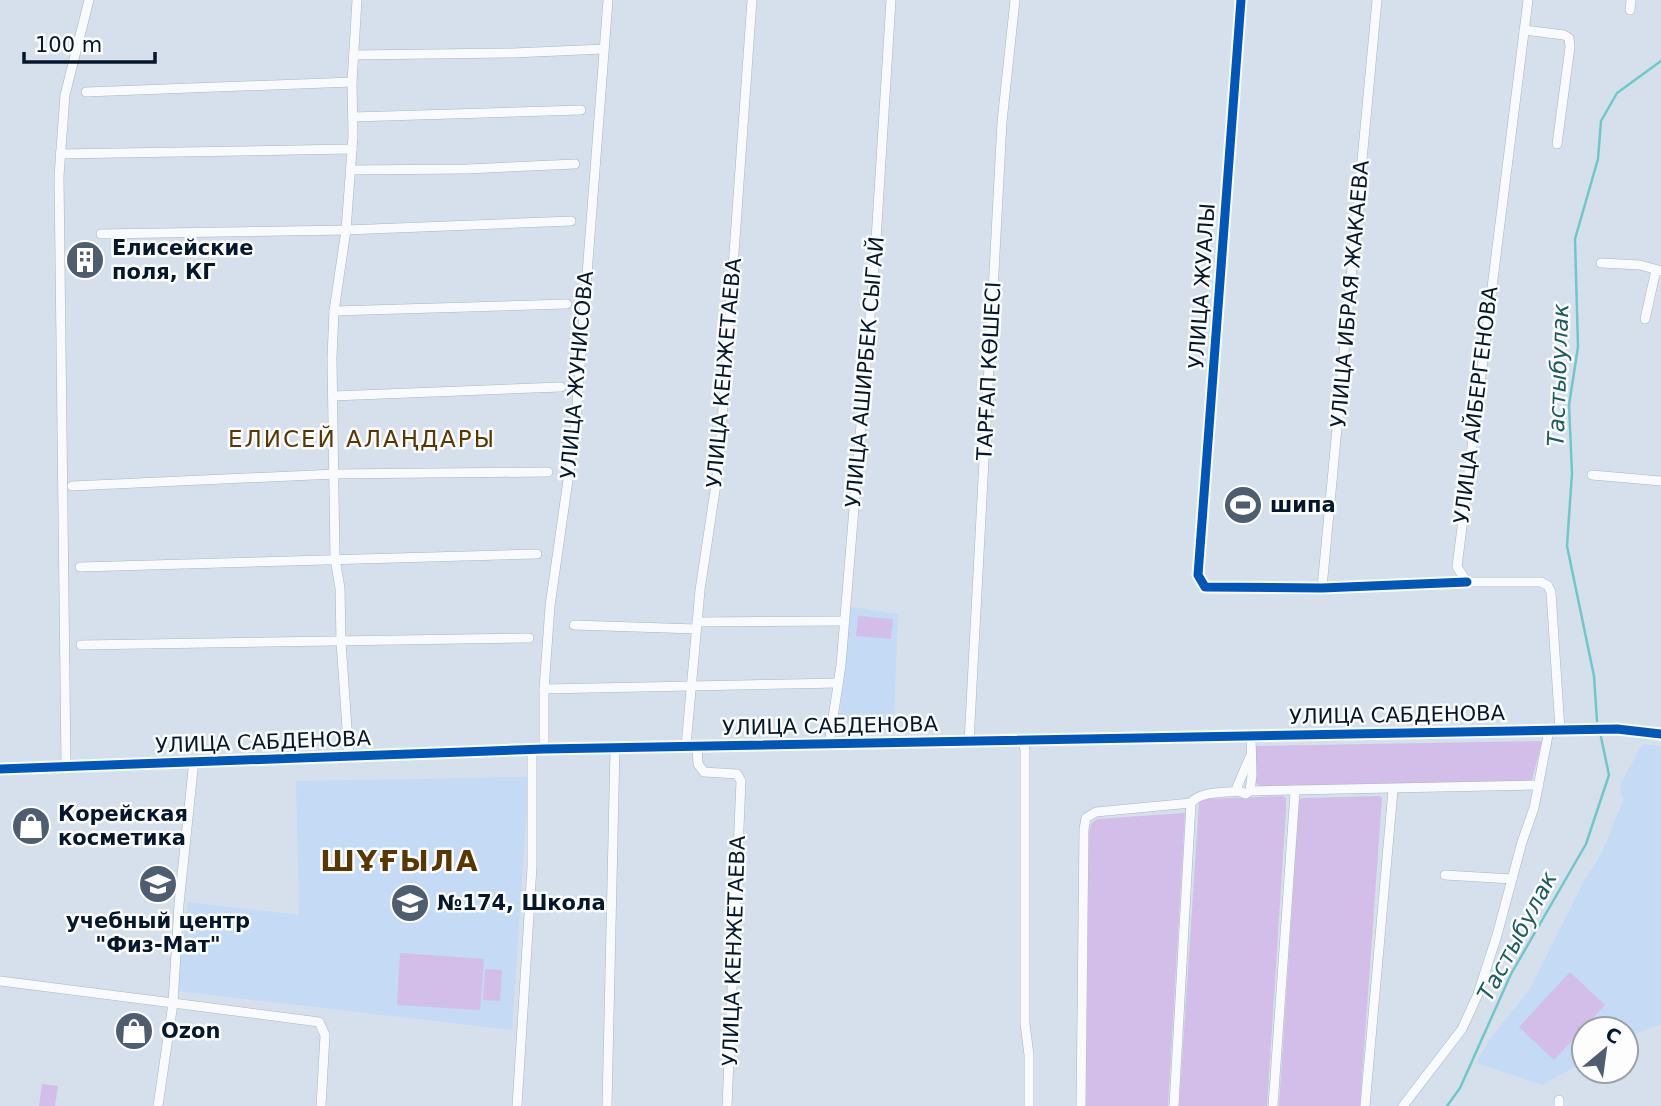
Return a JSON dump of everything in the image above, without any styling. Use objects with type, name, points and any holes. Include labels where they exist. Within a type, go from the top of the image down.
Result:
[{"type":"street","points":[[66,766],[60,154],[65,95],[89,0]]},
{"type":"street","points":[[349,757],[340,588],[335,559],[333,396],[334,311],[346,230],[352,149],[352,82],[357,0]]},
{"type":"street","name":"УЛИЦА ЖУНИСОВА","points":[[517,1106],[538,749],[555,563],[575,431],[608,0]]},
{"type":"street","name":"УЛИЦА КЕНЖЕТАЕВА","points":[[727,1106],[741,781],[737,774],[704,772],[698,764],[691,746],[691,687],[696,625],[719,464],[751,0]]},
{"type":"street","name":"УЛИЦА АШИРБЕК СЫГАЙ","points":[[829,744],[844,621],[875,256],[891,0]]},
{"type":"street","name":"ТАРҒАП КӨШЕСІ","points":[[969,742],[1002,122],[1015,0]]},
{"type":"street","name":"УЛИЦА ЖУАЛЫ","points":[[1241,0],[1198,575],[1205,587],[1322,588]]},
{"type":"street","name":"УЛИЦА ИБРАЯ ЖАКАЕВА","points":[[1322,588],[1377,0]]},
{"type":"street","name":"УЛИЦА АЙБЕРГЕНОВА","points":[[1467,582],[1457,567],[1457,556],[1528,0]]},
{"type":"street","points":[[1524,30],[1569,38],[1558,144]]},
{"type":"street","points":[[355,55],[513,54],[604,49]]},
{"type":"street","points":[[86,92],[352,82]]},
{"type":"street","points":[[353,117],[581,110]]},
{"type":"street","points":[[60,154],[352,149]]},
{"type":"street","points":[[350,170],[467,169],[575,164]]},
{"type":"street","points":[[101,234],[346,230],[571,221]]},
{"type":"street","points":[[1601,263],[1640,265],[1658,270],[1645,319]]},
{"type":"street","points":[[334,311],[567,304]]},
{"type":"street","points":[[333,396],[561,387]]},
{"type":"street","points":[[72,486],[335,474],[548,472]]},
{"type":"street","points":[[1592,475],[1661,481]]},
{"type":"street","points":[[80,568],[537,554]]},
{"type":"street","points":[[1322,588],[1541,582],[1548,586],[1551,592],[1554,730],[1534,808],[1497,934],[1467,1021],[1404,1106]]},
{"type":"street","points":[[574,625],[844,621]]},
{"type":"street","points":[[81,645],[529,638]]},
{"type":"street","points":[[544,689],[838,683]]},
{"type":"street","name":"УЛИЦА САБДЕНОВА","points":[[0,769],[538,749],[1617,729],[1661,734]]},
{"type":"street","points":[[1250,791],[1251,735]]},
{"type":"street","points":[[1023,741],[1025,1024],[1029,1055],[1029,1106]]},
{"type":"street","points":[[607,1106],[615,748]]},
{"type":"street","points":[[1238,791],[1238,782],[1250,757]]},
{"type":"street","points":[[158,1106],[173,1003],[178,904],[194,761]]},
{"type":"street","points":[[1081,1106],[1086,818],[1096,812],[1191,803],[1201,795],[1238,791],[1246,794],[1250,791],[1539,785]]},
{"type":"street","points":[[1365,1106],[1393,790]]},
{"type":"street","points":[[1273,1106],[1295,792]]},
{"type":"street","points":[[1174,1106],[1191,803]]},
{"type":"street","points":[[1445,875],[1512,878]]},
{"type":"street","points":[[0,981],[319,1022],[325,1035],[321,1106]]},
{"type":"shaded area","points":[[851,607],[898,614],[894,719],[839,722]]},
{"type":"shaded area","points":[[858,616],[893,619],[891,639],[856,636]]},
{"type":"shaded area","points":[[1542,741],[1532,780],[1528,782],[1261,787],[1256,783],[1255,746]]},
{"type":"shaded area","points":[[1642,744],[1661,746],[1661,1024],[1640,1032],[1640,1015],[1570,1015],[1570,1070],[1542,1085],[1476,1063],[1490,1039],[1529,990],[1583,883],[1601,854],[1623,801],[1620,786]]},
{"type":"shaded area","name":"№174, Школа","points":[[529,777],[512,1030],[177,991],[188,902],[299,915],[296,781]]},
{"type":"shaded area","points":[[1286,798],[1286,809],[1267,1106],[1179,1106],[1199,803],[1204,799]]},
{"type":"shaded area","points":[[1382,798],[1360,1106],[1279,1106],[1299,800]]},
{"type":"shaded area","points":[[1185,813],[1168,1106],[1086,1106],[1091,824],[1097,819]]},
{"type":"shaded area","points":[[400,953],[484,959],[480,1010],[397,1005]]},
{"type":"shaded area","points":[[485,969],[502,970],[500,1001],[483,1000]]},
{"type":"shaded area","points":[[1570,972],[1605,1005],[1596,1015],[1570,1015],[1570,1043],[1554,1060],[1519,1027]]},
{"type":"shaded area","points":[[42,1084],[58,1086],[55,1106],[39,1106]]},
{"type":"waterway","name":"Тастыбулак","points":[[1597,721],[1594,676],[1567,546],[1572,473],[1569,405],[1578,347],[1575,239],[1598,159],[1601,121],[1617,93],[1661,61]]},
{"type":"waterway","name":"Тастыбулак","points":[[1447,1106],[1460,1088],[1511,974],[1586,844],[1609,775],[1601,737]]},
{"type":"cycle path","points":[[1241,0],[1198,575],[1205,587],[1322,588],[1467,582]]},
{"type":"cycle path","points":[[0,769],[544,749],[1617,729],[1661,734]]},
{"type":"place","name":"Елисейские поля, КГ","points":[[85,260]]},
{"type":"place","name":"шипа","points":[[1243,505]]},
{"type":"place","name":"Корейская косметика","points":[[31,826]]},
{"type":"place","name":"учебный центр \"Физ-Мат\"","points":[[158,884]]},
{"type":"place","name":"№174, Школа","points":[[410,903]]},
{"type":"place","name":"Ozon","points":[[134,1031]]},
{"type":"district","name":"ЕЛИСЕЙ АЛАҢДАРЫ","points":[[362,439]]},
{"type":"district","name":"ШҰҒЫЛА","points":[[400,861]]}]
